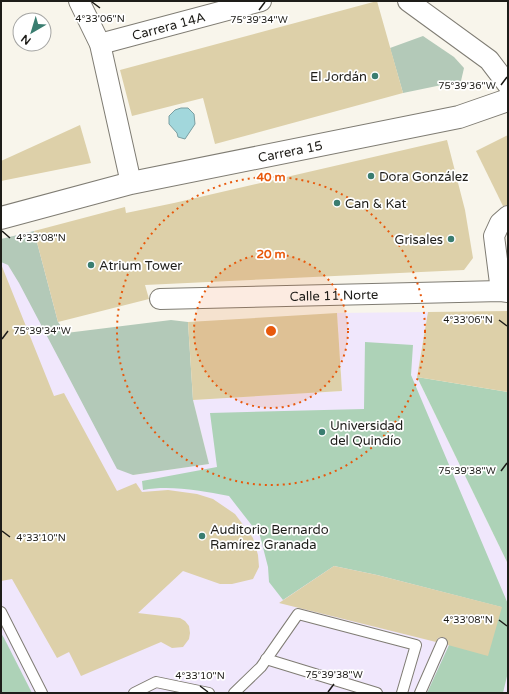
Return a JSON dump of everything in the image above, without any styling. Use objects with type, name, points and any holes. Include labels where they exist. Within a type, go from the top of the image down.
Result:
[{"type":"street","points":[[79,1],[100,44],[131,183]]},
{"type":"street","name":"Carrera 14A","points":[[100,44],[261,1]]},
{"type":"street","points":[[408,1],[489,60],[508,85]]},
{"type":"street","name":"Carrera 15","points":[[1,218],[131,183],[459,117],[508,100]]},
{"type":"street","points":[[504,220],[494,236],[504,291]]},
{"type":"street","name":"Calle 11 Norte","points":[[160,299],[504,291]]},
{"type":"lane","points":[[1,612],[42,693]]},
{"type":"lane","points":[[234,693],[261,666],[298,614],[416,645],[402,693]]},
{"type":"lane","points":[[420,693],[442,643]]},
{"type":"lane","points":[[266,659],[377,693]]},
{"type":"lane","points":[[134,693],[156,682],[209,693]]},
{"type":"shaded area","name":"Universidad del Quindío","points":[[34,231],[58,322],[133,475],[209,464],[193,400],[342,391],[337,313],[428,312],[417,377],[508,564],[508,693],[1,693],[1,239]]},
{"type":"green space","points":[[423,36],[454,57],[464,68],[461,81],[403,93],[390,48]]},
{"type":"green space","points":[[34,231],[58,322],[66,333],[171,320],[188,322],[193,400],[209,464],[133,475],[117,469],[19,283],[8,265],[1,262],[1,239]]},
{"type":"green space","points":[[365,342],[413,345],[411,375],[508,604],[508,672],[503,693],[427,693],[449,645],[501,607],[377,575],[334,566],[283,600],[269,582],[268,567],[260,536],[229,496],[175,488],[143,490],[142,481],[217,467],[210,413],[364,409]]},
{"type":"green space","points":[[417,377],[508,392],[508,564]]},
{"type":"green space","points":[[1,633],[4,638],[32,693],[1,693]]},
{"type":"water","points":[[188,108],[194,114],[195,124],[185,139],[178,137],[177,133],[169,124],[169,116],[175,110]]},
{"type":"building","points":[[377,1],[403,93],[215,144],[203,98],[132,116],[120,70]]},
{"type":"building","points":[[80,125],[91,163],[1,181],[1,161]]},
{"type":"building","points":[[508,135],[508,205],[503,206],[476,151]]},
{"type":"building","points":[[447,140],[465,210],[473,258],[464,270],[145,285],[149,299],[58,322],[34,231],[125,207],[126,213]]},
{"type":"building","points":[[1,264],[54,396],[64,393],[117,491],[136,483],[142,492],[168,490],[197,494],[213,499],[235,514],[253,538],[258,555],[259,567],[253,579],[232,584],[220,584],[183,571],[138,613],[180,618],[185,621],[189,626],[190,633],[189,639],[183,647],[172,648],[161,642],[81,676],[69,652],[57,658],[12,579],[1,581]]},
{"type":"building","points":[[508,311],[508,392],[417,377],[428,312]]},
{"type":"building","points":[[337,313],[342,391],[193,400],[188,322]]},
{"type":"building","points":[[334,566],[377,575],[502,607],[488,656],[448,645],[447,640],[444,637],[438,638],[436,642],[279,603]]},
{"type":"place","name":"El Jordán","points":[[375,76]]},
{"type":"place","name":"Dora González","points":[[371,176]]},
{"type":"place","name":"Can & Kat","points":[[337,203]]},
{"type":"place","name":"Grisales","points":[[451,239]]},
{"type":"place","name":"Atrium Tower","points":[[91,265]]},
{"type":"place","name":"Universidad del Quindío","points":[[322,432]]},
{"type":"place","name":"Auditorio Bernardo Ramírez Granada","points":[[202,536]]}]
